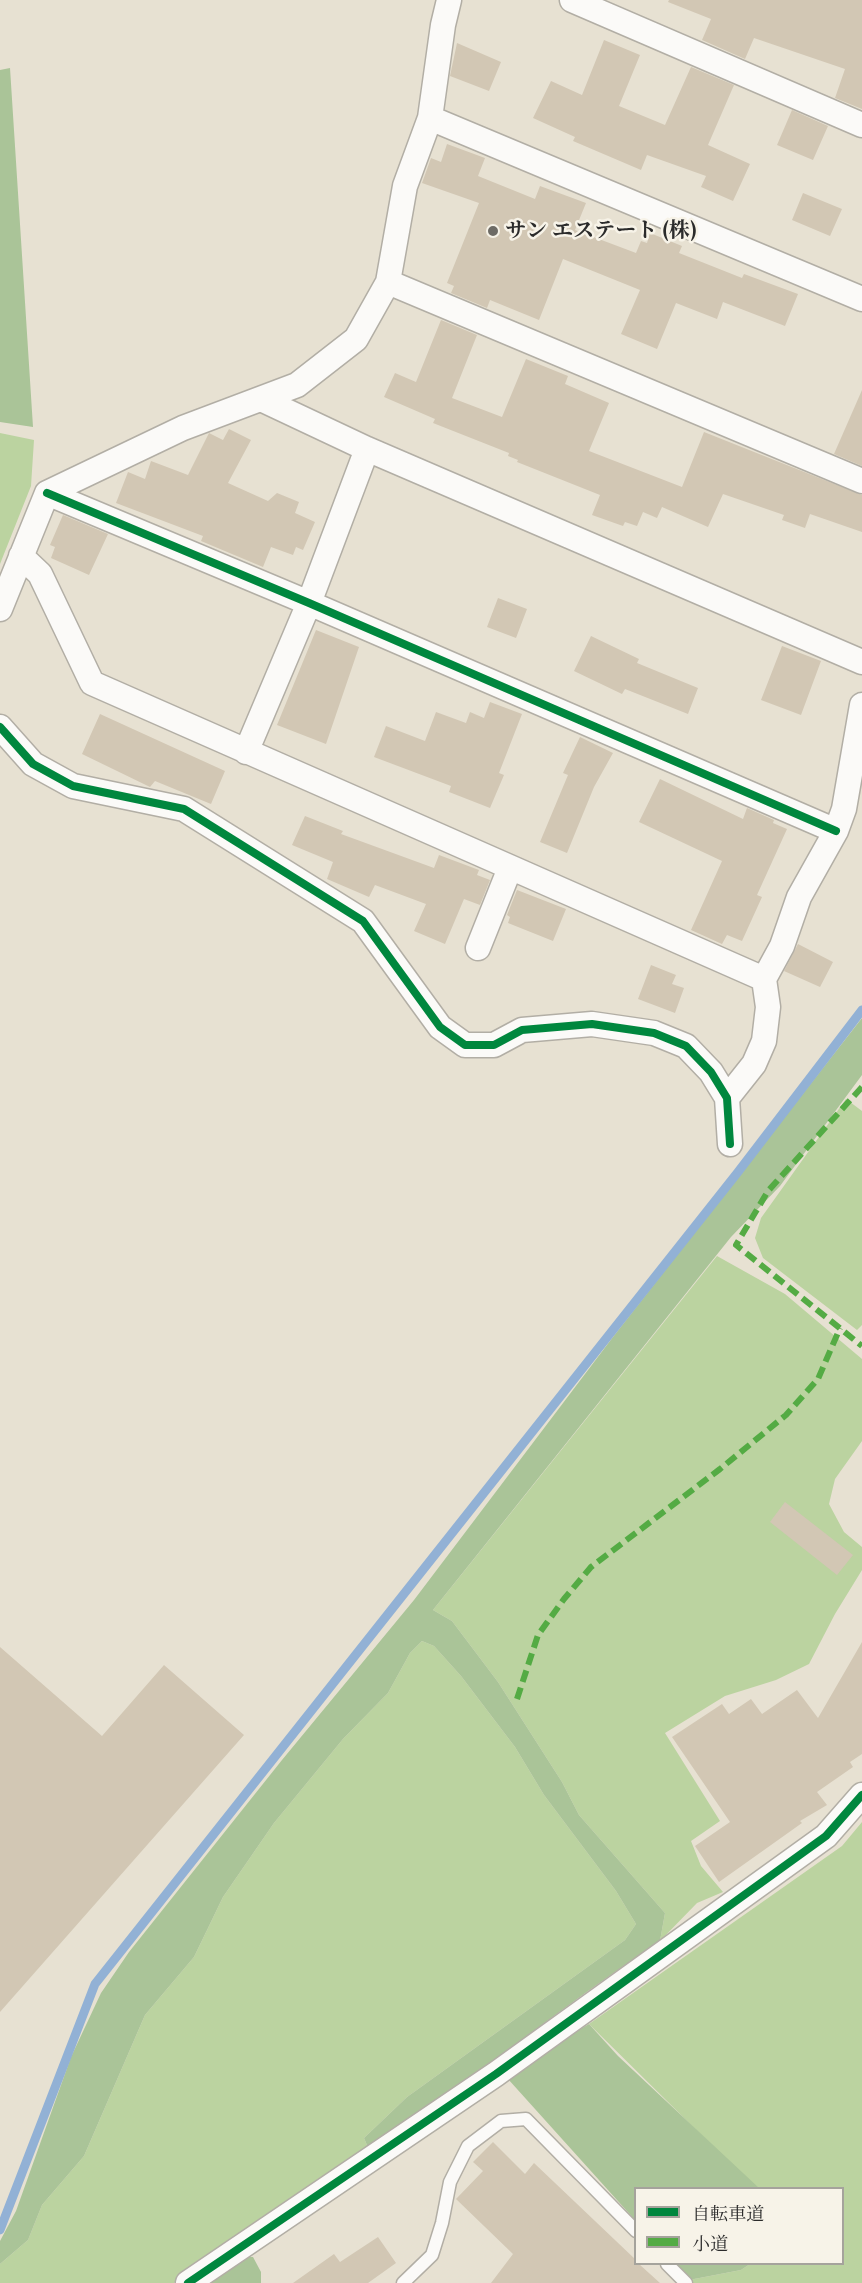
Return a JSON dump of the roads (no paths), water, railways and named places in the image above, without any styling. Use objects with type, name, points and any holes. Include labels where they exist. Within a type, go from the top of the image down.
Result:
[{"type":"street","points":[[0,609],[47,494],[183,428],[297,385],[356,339],[388,282],[405,186],[430,118],[443,25],[449,0]]},
{"type":"street","points":[[572,0],[862,125]]},
{"type":"street","points":[[430,118],[862,299]]},
{"type":"street","points":[[388,282],[862,481]]},
{"type":"street","points":[[262,399],[367,449],[862,662]]},
{"type":"street","points":[[246,752],[309,603],[367,449]]},
{"type":"street","points":[[47,494],[309,603],[836,831]]},
{"type":"street","points":[[21,556],[40,574],[92,683],[764,979]]},
{"type":"street","points":[[728,1098],[754,1064],[764,1041],[768,1006],[764,979],[782,946],[799,897],[836,831],[844,809],[862,705]]},
{"type":"street","points":[[0,727],[33,764],[73,786],[184,809],[363,921],[440,1027],[465,1045],[494,1045],[522,1030],[592,1024],[654,1034],[686,1046],[711,1072],[728,1098],[730,1144]]},
{"type":"street","points":[[478,948],[510,868]]},
{"type":"street","points":[[188,2283],[496,2074],[807,1850],[826,1836],[862,1795]]},
{"type":"lane","points":[[410,2281],[432,2255],[442,2223],[450,2182],[468,2146],[501,2121],[526,2119],[634,2229]]},
{"type":"lane","points":[[668,2265],[686,2283]]},
{"type":"waterway","points":[[0,2230],[95,1984],[738,1172],[862,1010]]},
{"type":"place","name":"サン エステート (株)","points":[[493,231]]}]
